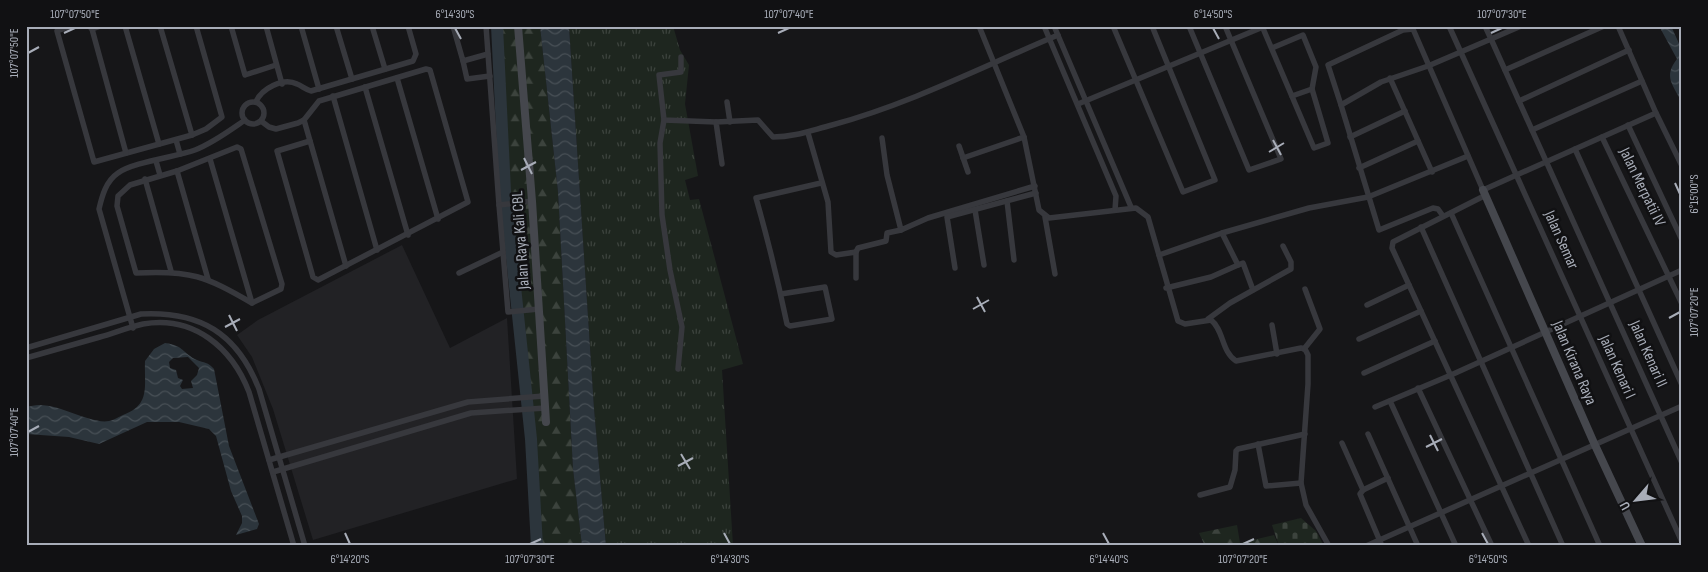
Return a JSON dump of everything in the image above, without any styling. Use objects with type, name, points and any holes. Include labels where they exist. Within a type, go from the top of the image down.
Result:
[{"type":"main road","name":"Jalan Raya Kali CBL","points":[[518,26],[532,201],[546,422]]},
{"type":"main road","name":"Jalan Kirana Raya","points":[[1484,193],[1594,444],[1642,546]]},
{"type":"street","points":[[71,26],[57,31],[94,162],[192,135],[206,129],[222,117],[196,26]]},
{"type":"street","points":[[101,26],[90,28],[126,153]]},
{"type":"street","points":[[125,26],[159,144]]},
{"type":"street","points":[[160,26],[192,135]]},
{"type":"street","points":[[231,26],[244,75],[276,65]]},
{"type":"street","points":[[266,26],[282,84]]},
{"type":"street","points":[[301,26],[319,88]]},
{"type":"street","points":[[336,26],[352,79]]},
{"type":"street","points":[[372,26],[385,69]]},
{"type":"street","points":[[256,102],[260,93],[282,84],[296,84],[311,91],[416,58],[408,26]]},
{"type":"street","points":[[453,26],[467,79],[490,76]]},
{"type":"street","points":[[486,26],[508,312],[539,309]]},
{"type":"street","points":[[979,26],[1024,137],[1039,210],[1045,217],[1055,274]]},
{"type":"street","points":[[1044,26],[1116,196],[1114,210]]},
{"type":"street","points":[[1054,26],[1087,100],[1131,208]]},
{"type":"street","points":[[1113,26],[1183,192],[1215,180],[1152,26]]},
{"type":"street","points":[[1189,26],[1249,170],[1281,159],[1225,26]]},
{"type":"street","name":"Jalan Semar","points":[[1449,26],[1580,317]]},
{"type":"street","name":"Jalan Kenari II","points":[[1485,26],[1682,463]]},
{"type":"street","points":[[1341,105],[1351,97],[1390,78],[1428,66],[1521,26]]},
{"type":"street","points":[[1505,70],[1604,26]]},
{"type":"street","points":[[1618,26],[1656,113],[1682,166]]},
{"type":"street","points":[[1078,104],[1263,27],[1314,148],[1328,143],[1312,89],[1316,67],[1303,35],[1272,48]]},
{"type":"street","points":[[1443,216],[1438,209],[1433,208],[1379,230],[1328,65],[1403,28],[1414,30],[1484,193]]},
{"type":"street","points":[[664,120],[730,122],[758,120],[773,137],[789,137],[808,133],[879,111],[1058,35]]},
{"type":"street","points":[[1519,101],[1629,50]]},
{"type":"street","points":[[463,61],[488,54]]},
{"type":"street","points":[[678,369],[682,327],[670,270],[662,215],[660,143],[664,120],[659,75],[681,72],[681,57]]},
{"type":"street","points":[[256,102],[245,104],[242,115],[245,120],[250,123],[261,121],[276,129],[304,120],[319,100],[426,69],[432,73],[468,199],[466,205],[318,280],[313,277],[277,151],[310,141]]},
{"type":"street","points":[[397,78],[438,219]]},
{"type":"street","points":[[1390,78],[1432,172]]},
{"type":"street","points":[[1532,130],[1642,81]]},
{"type":"street","points":[[365,87],[408,235]]},
{"type":"street","points":[[1292,96],[1312,89]]},
{"type":"street","points":[[333,96],[377,250]]},
{"type":"street","points":[[256,102],[264,110],[261,121]]},
{"type":"street","points":[[726,102],[730,122]]},
{"type":"street","points":[[1350,138],[1405,111]]},
{"type":"street","points":[[1529,546],[1409,285],[1392,246],[1393,242],[1451,213],[1517,176],[1656,113]]},
{"type":"street","points":[[132,328],[99,209],[102,195],[109,182],[119,172],[180,154],[212,142],[245,120]]},
{"type":"street","points":[[304,120],[346,266]]},
{"type":"street","points":[[716,122],[722,164]]},
{"type":"street","points":[[1628,125],[1682,240]]},
{"type":"street","points":[[808,133],[828,202],[831,252],[836,255],[856,252]]},
{"type":"street","points":[[963,158],[1024,137]]},
{"type":"street","name":"Jalan Merpatii IV","points":[[1602,137],[1682,304]]},
{"type":"street","points":[[882,138],[887,176],[900,230]]},
{"type":"street","points":[[176,140],[180,154]]},
{"type":"street","points":[[1359,168],[1418,141]]},
{"type":"street","points":[[959,146],[968,172]]},
{"type":"street","points":[[231,148],[241,149],[282,284],[281,289],[252,303],[208,279],[171,271],[136,273],[117,206],[118,196],[123,190],[145,179],[177,171],[210,159],[231,148]]},
{"type":"street","points":[[1575,149],[1682,385]]},
{"type":"street","points":[[1158,255],[1222,233],[1309,208],[1368,197],[1468,156]]},
{"type":"street","points":[[210,159],[252,303]]},
{"type":"street","points":[[156,161],[160,175]]},
{"type":"street","points":[[177,171],[208,279]]},
{"type":"street","points":[[145,179],[171,271]]},
{"type":"street","points":[[781,294],[825,287],[832,319],[789,325],[756,198],[821,183]]},
{"type":"street","points":[[856,278],[856,252],[858,248],[886,241],[887,233],[900,230],[928,218],[1035,186]]},
{"type":"street","points":[[955,268],[947,218],[1036,193]]},
{"type":"street","points":[[1007,200],[1014,260]]},
{"type":"street","points":[[501,205],[532,201]]},
{"type":"street","points":[[1045,217],[1131,208],[1144,212],[1148,218],[1166,288],[1178,321],[1185,324],[1208,319],[1230,303],[1291,269],[1291,262],[1282,246]]},
{"type":"street","points":[[975,210],[984,265]]},
{"type":"street","points":[[1451,213],[1600,546]]},
{"type":"street","points":[[1421,227],[1482,360],[1563,546]]},
{"type":"street","points":[[1222,233],[1238,265]]},
{"type":"street","points":[[459,273],[503,252]]},
{"type":"street","points":[[1166,288],[1210,277],[1243,263],[1254,290]]},
{"type":"street","points":[[1375,408],[1682,270]]},
{"type":"street","points":[[1367,304],[1409,285]]},
{"type":"street","points":[[1208,319],[1215,323],[1226,349],[1234,360],[1304,349],[1320,329],[1305,289]]},
{"type":"street","points":[[1359,339],[1421,311]]},
{"type":"street","points":[[26,348],[141,314],[160,313],[179,315],[211,327],[228,338],[252,370],[304,546]]},
{"type":"street","name":"Jalan Kenari I","points":[[1580,317],[1630,428]]},
{"type":"street","points":[[26,358],[143,324],[177,325],[206,336],[221,346],[242,374],[294,546]]},
{"type":"street","points":[[1272,325],[1277,354]]},
{"type":"street","points":[[1364,373],[1436,341]]},
{"type":"street","points":[[1304,349],[1308,355],[1301,483],[1306,505],[1329,546]]},
{"type":"street","points":[[1418,388],[1492,546]]},
{"type":"street","points":[[269,460],[468,402],[544,396]]},
{"type":"street","points":[[1390,401],[1456,546]]},
{"type":"street","points":[[1366,546],[1409,525],[1472,500],[1682,406]]},
{"type":"street","points":[[272,472],[471,413],[545,408]]},
{"type":"street","points":[[418,416],[422,427]]},
{"type":"street","points":[[1630,428],[1682,542]]},
{"type":"street","points":[[1200,495],[1228,489],[1233,481],[1236,451],[1258,444],[1305,434]]},
{"type":"street","points":[[1368,434],[1418,546]]},
{"type":"street","points":[[1342,443],[1363,490]]},
{"type":"street","points":[[1258,444],[1266,486],[1301,483]]},
{"type":"street","points":[[1382,546],[1360,494],[1363,490],[1388,478]]},
{"type":"shaded area","points":[[402,245],[450,348],[507,318],[517,479],[313,540],[273,409],[252,357],[237,335],[258,320]]},
{"type":"green space","points":[[498,26],[540,26],[558,192],[573,469],[582,546],[537,546]]},
{"type":"green space","points":[[569,26],[673,26],[680,50],[689,65],[685,104],[698,176],[685,180],[690,200],[699,199],[743,364],[722,370],[733,546],[606,546],[594,408]]},
{"type":"green space","points":[[1301,518],[1316,531],[1324,546],[1279,546],[1272,525]]},
{"type":"green space","points":[[1237,525],[1240,543],[1274,535],[1279,546],[1205,546],[1199,533]]},
{"type":"water","points":[[540,26],[569,26],[594,408],[606,546],[582,546],[573,469],[558,192]]},
{"type":"water","points":[[1659,26],[1671,26],[1682,50],[1682,103],[1670,76],[1677,59]]},
{"type":"water","points":[[165,343],[172,344],[214,369],[229,446],[259,524],[257,529],[236,535],[242,523],[242,516],[231,491],[216,436],[209,429],[179,422],[147,422],[99,444],[69,437],[26,434],[26,408],[36,405],[57,408],[100,421],[111,421],[132,411],[142,400],[145,386],[145,361],[154,349]],"holes":[[[188,357],[199,368],[197,375],[191,381],[193,388],[182,389],[180,386],[183,380],[178,378],[176,370],[170,368],[169,362],[173,358]]]},
{"type":"waterway","points":[[497,26],[505,191],[531,439],[537,546]]}]
